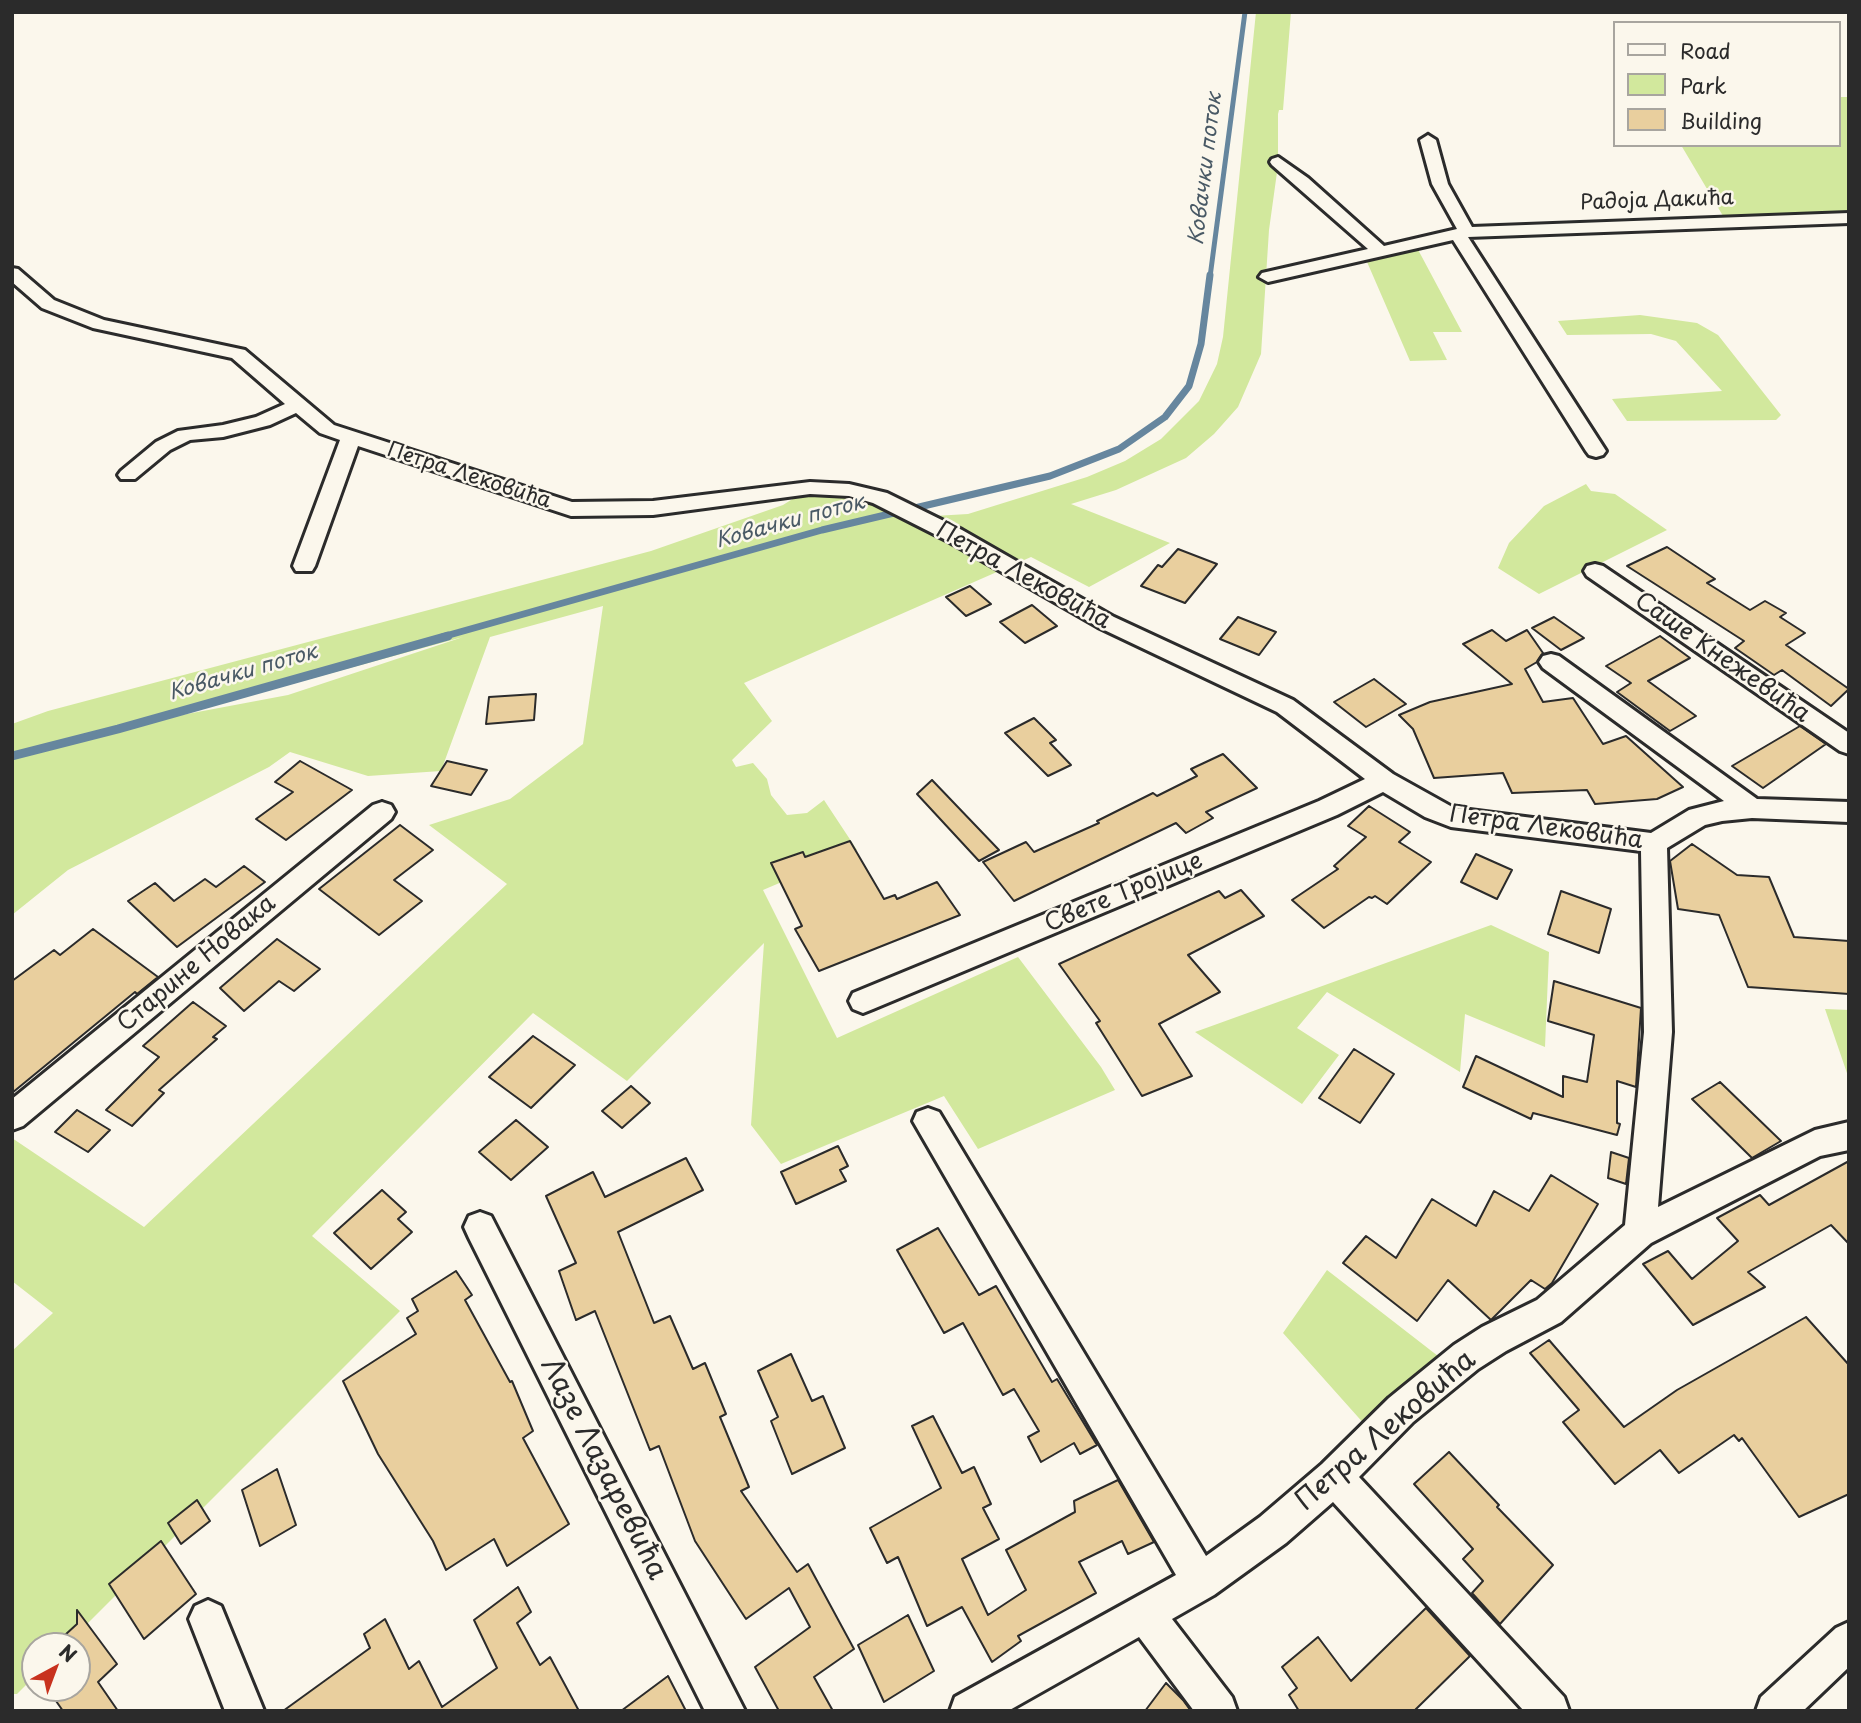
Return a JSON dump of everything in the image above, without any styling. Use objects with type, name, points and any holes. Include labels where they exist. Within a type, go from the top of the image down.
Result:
[{"type":"street","points":[[1428,140],[1440,184],[1463,234],[1596,451]]},
{"type":"street","points":[[1278,163],[1381,252]]},
{"type":"street","name":"Радоја Дакића","points":[[1268,277],[1463,234],[1849,218]]},
{"type":"street","name":"Петра Лековића","points":[[12,273],[48,304],[99,324],[238,354],[327,429],[572,509],[653,508],[810,488],[849,490],[880,498]]},
{"type":"street","points":[[128,475],[163,446],[185,435],[223,431],[263,421],[298,405]]},
{"type":"street","points":[[304,566],[351,437]]},
{"type":"street","points":[[880,498],[917,517]]},
{"type":"street","name":"Петра Лековића","points":[[917,517],[1106,622],[1285,706],[1336,742],[1384,781],[1434,810],[1451,817],[1654,844],[1658,1032],[1640,1232]]},
{"type":"street","name":"Саше Кнежевића","points":[[1595,571],[1849,745]]},
{"type":"street","points":[[1552,662],[1752,808]]},
{"type":"street","name":"Свете Тројице","points":[[863,1001],[1328,808],[1384,781]]},
{"type":"street","points":[[1654,844],[1698,817],[1752,808],[1849,812]]},
{"type":"street","name":"Старине Новака","points":[[12,1117],[382,812]]},
{"type":"street","points":[[928,1121],[1201,1582]]},
{"type":"street","name":"Петра Лековића","points":[[968,1711],[1201,1582],[1273,1530],[1335,1477],[1401,1410],[1466,1357],[1494,1339],[1549,1311],[1640,1232],[1815,1144],[1849,1136]]},
{"type":"street","name":"Лазе Лазаревића","points":[[480,1227],[726,1711]]},
{"type":"street","points":[[1335,1477],[1550,1711]]},
{"type":"street","points":[[1144,1613],[1218,1711]]},
{"type":"street","points":[[208,1619],[245,1711]]},
{"type":"street","points":[[1775,1711],[1849,1641]]},
{"type":"green space","points":[[1256,12],[1291,12],[1283,110],[1279,110],[1278,114],[1278,165],[1269,230],[1261,354],[1238,407],[1214,434],[1186,458],[1116,490],[1071,504],[1170,543],[1089,587],[1031,557],[744,683],[772,721],[732,760],[736,767],[753,763],[767,779],[771,795],[787,815],[807,813],[824,800],[857,850],[763,890],[837,1038],[1018,957],[1101,1067],[1115,1090],[978,1149],[944,1096],[781,1164],[751,1125],[764,943],[627,1081],[533,1013],[312,1236],[400,1311],[79,1632],[21,1632],[21,1690],[12,1694],[12,1351],[53,1313],[12,1281],[12,1138],[144,1227],[507,884],[429,825],[510,799],[583,744],[603,606],[490,637],[441,771],[368,776],[290,752],[269,767],[68,870],[12,915],[12,724],[48,711],[651,551],[783,505],[810,488],[834,488],[917,517],[968,514],[1087,477],[1125,461],[1161,439],[1199,401],[1217,364],[1223,337]],"holes":[[[463,637],[288,695],[171,717]]]},
{"type":"green space","points":[[1840,97],[1849,97],[1849,218],[1726,221],[1682,147],[1840,147]]},
{"type":"green space","points":[[1415,244],[1462,332],[1433,332],[1447,360],[1410,361],[1364,255]]},
{"type":"green space","points":[[1640,315],[1697,323],[1718,335],[1781,415],[1776,420],[1627,421],[1612,399],[1722,391],[1676,341],[1651,334],[1567,335],[1558,321]]},
{"type":"green space","points":[[1586,484],[1591,491],[1615,494],[1667,530],[1539,594],[1498,568],[1509,543],[1544,506]]},
{"type":"green space","points":[[1491,925],[1549,952],[1545,1047],[1465,1014],[1460,1072],[1327,992],[1297,1028],[1339,1055],[1302,1104],[1195,1032]]},
{"type":"green space","points":[[1825,1009],[1849,1010],[1849,1079]]},
{"type":"green space","points":[[1327,1270],[1447,1363],[1366,1426],[1283,1333]]},
{"type":"building","points":[[1667,547],[1715,579],[1707,583],[1750,610],[1765,601],[1786,613],[1780,617],[1805,633],[1786,645],[1849,689],[1831,706],[1782,670],[1774,675],[1735,648],[1744,641],[1627,566]]},
{"type":"building","points":[[1178,549],[1217,564],[1185,603],[1141,586],[1158,565],[1162,567]]},
{"type":"building","points":[[970,586],[991,604],[966,616],[946,597]]},
{"type":"building","points":[[1032,605],[1057,626],[1025,643],[1000,622]]},
{"type":"building","points":[[1238,617],[1276,632],[1259,655],[1220,639]]},
{"type":"building","points":[[1554,617],[1584,638],[1561,650],[1532,628]]},
{"type":"building","points":[[1492,630],[1506,641],[1527,630],[1543,653],[1537,662],[1525,669],[1543,702],[1573,698],[1603,744],[1626,736],[1683,787],[1657,799],[1595,804],[1587,790],[1512,793],[1503,773],[1434,778],[1413,729],[1399,715],[1430,702],[1512,684],[1463,644]]},
{"type":"building","points":[[1660,636],[1690,658],[1648,681],[1696,716],[1670,731],[1617,692],[1631,683],[1606,666]]},
{"type":"building","points":[[1374,679],[1406,704],[1366,727],[1334,702]]},
{"type":"building","points":[[536,694],[534,720],[486,724],[489,697]]},
{"type":"building","points":[[1034,718],[1056,740],[1050,743],[1071,765],[1048,776],[1005,733]]},
{"type":"building","points":[[1800,726],[1826,744],[1763,788],[1732,766]]},
{"type":"building","points":[[1223,754],[1257,788],[1206,812],[1213,818],[1186,833],[1176,823],[1014,901],[983,862],[1026,842],[1034,852],[1099,823],[1097,821],[1153,793],[1157,796],[1197,776],[1191,769]]},
{"type":"building","points":[[300,761],[352,790],[286,840],[256,819],[293,792],[275,782]]},
{"type":"building","points":[[447,761],[487,770],[471,795],[431,786]]},
{"type":"building","points":[[932,780],[999,850],[979,861],[917,794]]},
{"type":"building","points":[[1369,806],[1410,832],[1399,842],[1431,862],[1387,904],[1375,896],[1369,897],[1324,928],[1292,900],[1338,869],[1334,866],[1366,837],[1348,826]]},
{"type":"building","points":[[400,825],[433,850],[394,880],[422,901],[379,935],[319,889]]},
{"type":"building","points":[[850,841],[884,899],[895,895],[897,899],[937,882],[960,915],[819,971],[795,929],[802,926],[771,863],[803,852],[805,857]]},
{"type":"building","points":[[1692,844],[1737,875],[1769,877],[1794,937],[1849,941],[1849,994],[1748,987],[1719,915],[1678,909],[1670,861]]},
{"type":"building","points":[[1476,854],[1512,870],[1497,899],[1461,882]]},
{"type":"building","points":[[244,866],[265,882],[177,947],[128,901],[155,883],[174,901],[205,879],[216,887]]},
{"type":"building","points":[[1241,890],[1264,916],[1188,955],[1220,992],[1159,1024],[1192,1076],[1142,1096],[1096,1023],[1100,1021],[1059,964],[1219,891],[1225,898]]},
{"type":"building","points":[[1561,891],[1611,909],[1599,953],[1548,934]]},
{"type":"building","points":[[93,929],[158,977],[137,994],[135,992],[12,1093],[12,981],[54,950],[60,955]]},
{"type":"building","points":[[277,939],[320,969],[294,991],[279,981],[244,1011],[220,988]]},
{"type":"building","points":[[1554,981],[1641,1008],[1636,1087],[1617,1081],[1617,1123],[1620,1124],[1617,1135],[1533,1113],[1531,1119],[1463,1087],[1476,1056],[1563,1097],[1563,1076],[1587,1082],[1594,1035],[1548,1021]]},
{"type":"building","points":[[193,1002],[226,1026],[213,1037],[217,1039],[159,1090],[164,1093],[132,1126],[106,1110],[159,1057],[143,1046]]},
{"type":"building","points":[[533,1036],[575,1065],[531,1108],[489,1077]]},
{"type":"building","points":[[1354,1049],[1394,1074],[1360,1123],[1319,1098]]},
{"type":"building","points":[[1720,1082],[1781,1141],[1752,1158],[1692,1099]]},
{"type":"building","points":[[631,1086],[650,1103],[622,1128],[602,1111]]},
{"type":"building","points":[[77,1110],[110,1130],[88,1152],[55,1132]]},
{"type":"building","points":[[516,1120],[548,1147],[511,1180],[479,1152]]},
{"type":"building","points":[[838,1146],[848,1166],[840,1170],[846,1181],[796,1204],[781,1172]]},
{"type":"building","points":[[1611,1152],[1629,1158],[1626,1184],[1608,1178]]},
{"type":"building","points":[[686,1158],[703,1190],[618,1232],[654,1323],[670,1316],[693,1369],[705,1363],[726,1414],[720,1417],[749,1487],[741,1491],[797,1572],[808,1564],[854,1649],[814,1677],[833,1711],[779,1711],[755,1667],[810,1627],[789,1588],[746,1619],[695,1541],[659,1446],[650,1450],[595,1311],[576,1320],[559,1271],[576,1263],[546,1196],[593,1172],[605,1197]]},
{"type":"building","points":[[1849,1161],[1849,1244],[1831,1225],[1748,1272],[1765,1287],[1693,1325],[1643,1264],[1668,1251],[1692,1279],[1738,1241],[1717,1218],[1760,1195],[1769,1205]]},
{"type":"building","points":[[1551,1175],[1598,1204],[1552,1283],[1545,1289],[1531,1280],[1491,1320],[1448,1280],[1417,1321],[1343,1263],[1366,1236],[1396,1258],[1432,1199],[1476,1226],[1494,1191],[1529,1211]]},
{"type":"building","points":[[382,1190],[406,1212],[398,1219],[412,1232],[371,1269],[334,1233]]},
{"type":"building","points":[[938,1228],[979,1295],[996,1286],[1052,1382],[1057,1379],[1097,1445],[1080,1454],[1074,1443],[1041,1462],[1028,1437],[1039,1431],[1014,1389],[1003,1395],[963,1323],[944,1333],[897,1250]]},
{"type":"building","points":[[456,1271],[472,1295],[465,1300],[510,1382],[512,1381],[533,1431],[523,1438],[569,1524],[507,1566],[494,1539],[446,1570],[433,1541],[378,1454],[343,1381],[416,1334],[407,1318],[418,1311],[412,1299]]},
{"type":"building","points":[[1806,1317],[1849,1365],[1849,1494],[1799,1517],[1742,1438],[1739,1441],[1734,1435],[1679,1473],[1660,1450],[1615,1484],[1563,1422],[1579,1410],[1530,1353],[1549,1340],[1624,1427],[1677,1390]]},
{"type":"building","points":[[791,1354],[812,1401],[823,1396],[845,1448],[792,1474],[771,1421],[778,1417],[758,1371]]},
{"type":"building","points":[[933,1416],[962,1473],[974,1467],[991,1504],[983,1508],[999,1539],[962,1559],[988,1615],[1026,1590],[1006,1550],[1075,1512],[1074,1501],[1118,1480],[1154,1542],[1128,1554],[1122,1541],[1079,1562],[1096,1593],[1018,1636],[1021,1641],[992,1662],[962,1607],[927,1626],[898,1557],[887,1563],[870,1528],[941,1488],[912,1426]]},
{"type":"building","points":[[1449,1452],[1553,1565],[1500,1624],[1472,1593],[1483,1581],[1463,1559],[1473,1549],[1414,1484]]},
{"type":"building","points":[[277,1469],[296,1525],[260,1546],[242,1490]]},
{"type":"building","points":[[197,1500],[210,1521],[181,1544],[168,1523]]},
{"type":"building","points":[[161,1541],[196,1594],[144,1639],[109,1584]]},
{"type":"building","points":[[518,1587],[531,1612],[517,1623],[540,1665],[550,1657],[579,1711],[283,1711],[370,1648],[364,1634],[385,1619],[409,1669],[419,1661],[442,1707],[497,1668],[474,1620]]},
{"type":"building","points":[[1426,1608],[1470,1656],[1414,1711],[1299,1711],[1289,1695],[1297,1688],[1282,1667],[1318,1637],[1351,1681]]},
{"type":"building","points":[[77,1610],[117,1664],[98,1682],[118,1711],[63,1711],[57,1702],[91,1702],[91,1632],[68,1632],[77,1624]]},
{"type":"building","points":[[908,1615],[934,1671],[884,1702],[858,1645]]},
{"type":"building","points":[[668,1676],[686,1711],[621,1711]]},
{"type":"building","points":[[1166,1683],[1183,1700],[1191,1711],[1145,1711]]},
{"type":"waterway","name":"Ковачки поток","points":[[1210,277],[1245,12]]},
{"type":"waterway","name":"Ковачки поток","points":[[442,637],[822,530],[1050,476],[1119,449],[1165,417],[1189,386],[1201,344],[1210,275]]},
{"type":"waterway","name":"Ковачки поток","points":[[12,756],[448,636]]}]
